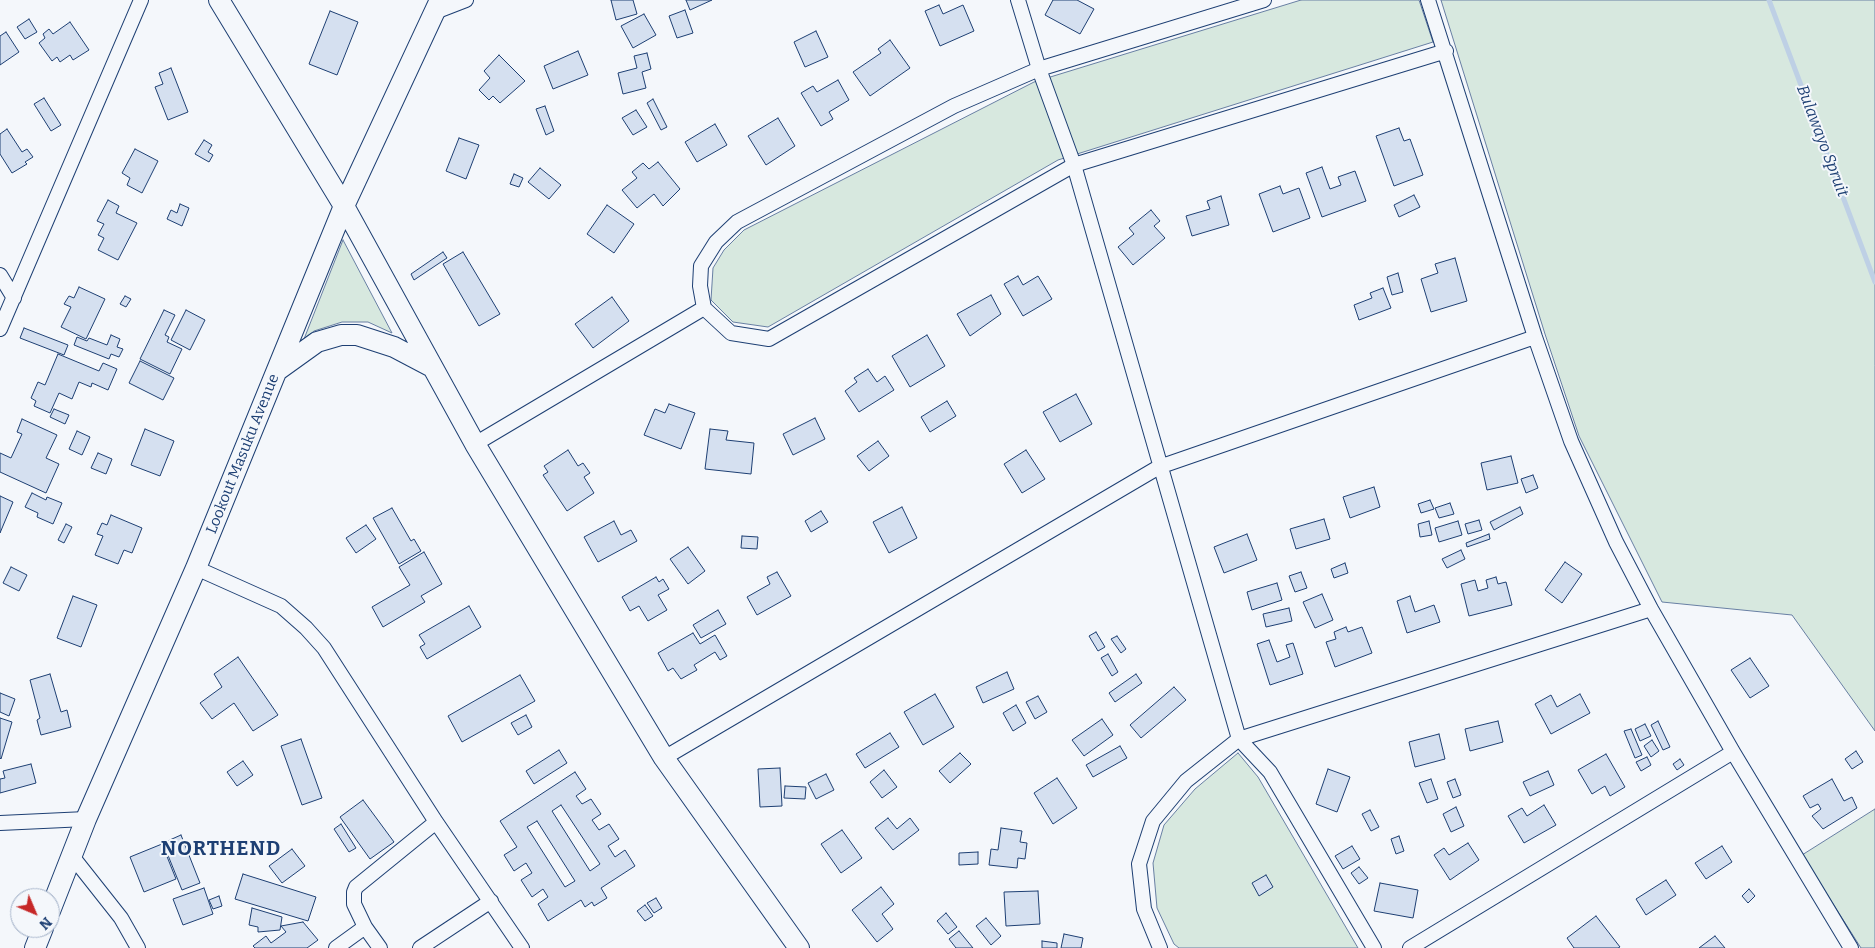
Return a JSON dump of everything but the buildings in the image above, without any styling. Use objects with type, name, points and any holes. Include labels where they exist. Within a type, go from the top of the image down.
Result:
[{"type":"street","points":[[0,329],[141,0]]},
{"type":"street","points":[[219,0],[344,206],[475,444],[664,758],[799,948]]},
{"type":"street","points":[[438,6],[466,0]]},
{"type":"street","points":[[1018,0],[1038,69],[1074,165],[1159,467],[1239,739],[1270,772],[1374,948]]},
{"type":"street","points":[[1264,0],[1038,69],[954,106],[737,222],[716,242],[701,266],[700,286],[704,308],[732,333],[769,339],[1074,165],[1446,51]]},
{"type":"street","points":[[1428,0],[1446,51],[1535,337],[1571,441],[1616,542],[1650,609],[1733,752],[1851,948]]},
{"type":"street","name":"Lookout Masuku Avenue","points":[[59,888],[86,819],[196,568],[344,206],[438,6]]},
{"type":"street","points":[[0,275],[14,298]]},
{"type":"street","points":[[475,444],[704,308]]},
{"type":"street","points":[[277,372],[317,342],[341,335],[357,335],[387,345],[432,367]]},
{"type":"street","points":[[664,758],[1159,467],[1535,337]]},
{"type":"street","points":[[196,568],[281,606],[306,628],[324,648],[436,822],[522,948]]},
{"type":"street","points":[[1160,948],[1144,909],[1139,864],[1153,821],[1186,781],[1239,739],[1650,609]]},
{"type":"street","points":[[1410,948],[1733,752]]},
{"type":"street","points":[[0,824],[86,819]]},
{"type":"street","points":[[380,948],[365,928],[352,897],[356,887],[436,822]]},
{"type":"street","points":[[72,856],[121,918],[138,948]]},
{"type":"street","points":[[420,948],[491,901]]},
{"type":"street","points":[[336,948],[365,928]]},
{"type":"shaded area","points":[[1301,0],[1419,0],[1433,42],[1058,160],[768,327],[733,322],[711,300],[713,268],[724,250],[744,230],[1034,82]]},
{"type":"shaded area","points":[[1441,0],[1875,0],[1875,731],[1792,615],[1662,602],[1579,436],[1545,334]]},
{"type":"shaded area","points":[[343,240],[392,333],[368,322],[342,322],[314,331],[304,339]]},
{"type":"shaded area","points":[[1238,753],[1258,777],[1358,948],[1179,948],[1174,944],[1157,908],[1153,863],[1164,825],[1195,789]]},
{"type":"shaded area","points":[[1875,809],[1875,948],[1861,948],[1802,855]]},
{"type":"waterway","name":"Bulawayo Spruit","points":[[1769,0],[1875,282]]},
{"type":"district","name":"NORTHEND","points":[[221,849]]}]
